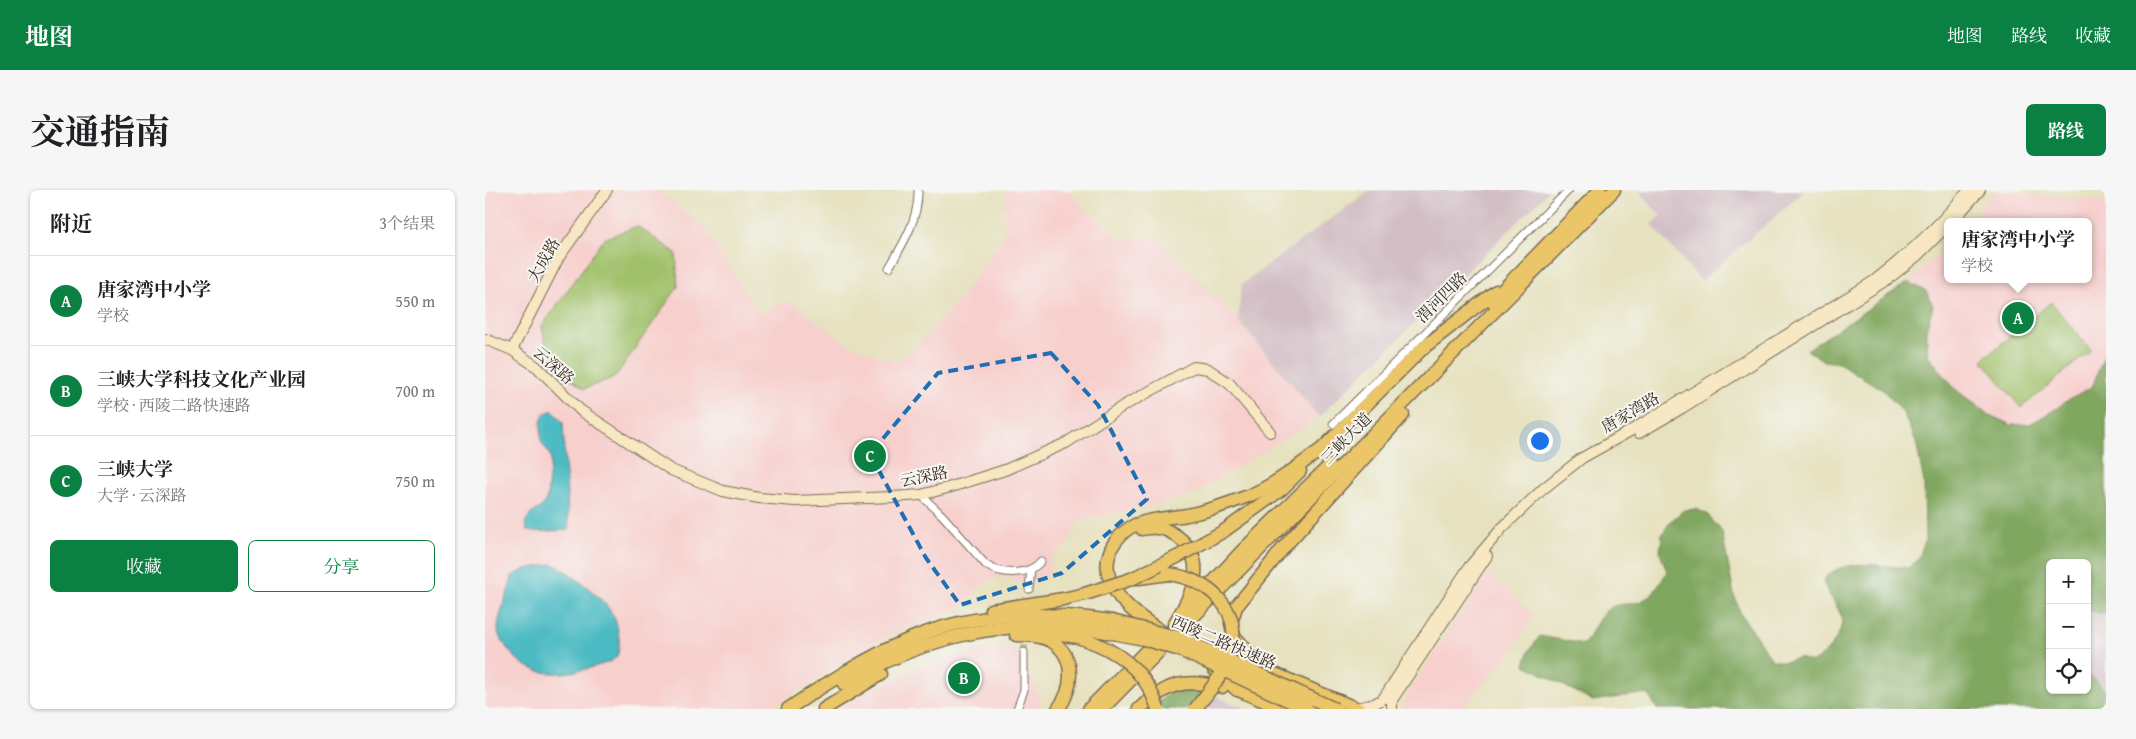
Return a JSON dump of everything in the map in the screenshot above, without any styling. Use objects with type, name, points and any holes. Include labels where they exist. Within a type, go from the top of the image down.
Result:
[{"type":"highway","name":"三峡大道","points":[[1178,626],[1242,551],[1408,388],[1600,190]]},
{"type":"highway","name":"三峡大道","points":[[1089,709],[1164,640],[1614,190]]},
{"type":"highway","points":[[939,630],[952,620],[972,614],[1063,599],[1131,579],[1177,557],[1223,531],[1282,489],[1423,348],[1512,279]]},
{"type":"highway","points":[[1264,669],[1234,636],[1232,618],[1239,601],[1423,393],[1476,328]]},
{"type":"highway","points":[[1237,690],[1203,660],[1131,610],[1117,594],[1108,576],[1107,562],[1110,551],[1116,540],[1133,525],[1148,520],[1213,508],[1260,491],[1325,447]]},
{"type":"highway","points":[[1178,626],[1195,581],[1197,567],[1191,551],[1182,540],[1168,530],[1150,528],[1135,531],[1124,540],[1115,553],[1114,576],[1119,589],[1130,603],[1143,615],[1243,660]]},
{"type":"highway","points":[[1131,579],[1168,574],[1188,578],[1203,584],[1217,596],[1230,616],[1233,626],[1231,649],[1218,678],[1195,709]]},
{"type":"highway","name":"西陵二路快速路","points":[[788,709],[873,657],[912,638],[984,618],[1053,614],[1109,627],[1180,638],[1335,709]]},
{"type":"highway","name":"西陵二路快速路","points":[[803,709],[855,678],[893,659],[946,639],[973,632],[1012,626],[1065,626],[1109,627],[1144,639],[1203,660],[1307,709]]},
{"type":"highway","points":[[824,709],[861,685],[896,666],[956,644],[1016,635],[1055,634],[1078,637],[1097,644],[1124,658],[1138,671],[1149,686],[1158,709]]},
{"type":"highway","points":[[1016,635],[1034,635],[1047,640],[1056,645],[1064,654],[1069,665],[1071,681],[1067,695],[1058,709]]},
{"type":"highway","name":"三峡大道","points":[[1102,709],[1148,663],[1164,640]]},
{"type":"highway","points":[[1109,709],[1148,663]]},
{"type":"highway","points":[[1139,709],[1168,687],[1182,683],[1199,682],[1237,690]]},
{"type":"main road","name":"大成路","points":[[512,350],[559,257],[607,190]]},
{"type":"main road","name":"唐家湾路","points":[[1945,218],[1969,190]]},
{"type":"main road","points":[[1956,218],[1980,190]]},
{"type":"main road","name":"唐家湾路","points":[[1357,708],[1374,704],[1383,699],[1469,567],[1503,527],[1543,489],[1582,458],[1665,410],[1874,281],[1908,255],[1944,219]]},
{"type":"main road","name":"唐家湾路","points":[[1392,709],[1393,700],[1477,569],[1491,550],[1542,498],[1592,460],[1682,408],[1872,289],[1918,255],[1944,230]]},
{"type":"main road","name":"云深路","points":[[485,339],[512,350],[537,367],[580,410],[671,470],[723,491],[759,498],[795,501],[921,495],[1005,470],[1066,443],[1123,406],[1194,367],[1208,369],[1230,384],[1270,432]]},
{"type":"main road","points":[[1243,660],[1357,708]]},
{"type":"main road","points":[[1281,709],[1272,699],[1270,694],[1271,688],[1278,681],[1295,683]]},
{"type":"main road","points":[[1237,690],[1281,709]]},
{"type":"street","points":[[889,268],[907,238],[919,202],[918,190]]},
{"type":"street","name":"渭河四路","points":[[1333,424],[1569,190]]},
{"type":"street","points":[[921,495],[943,516],[987,565],[1001,572],[1031,569],[1041,561]]},
{"type":"street","points":[[1029,589],[1031,569]]},
{"type":"street","points":[[1017,709],[1024,690],[1024,652]]},
{"type":"highlighted area","points":[[1051,353],[1098,405],[1147,499],[1062,573],[960,605],[926,558],[870,454],[938,373]]},
{"type":"shaded area","points":[[485,190],[657,190],[703,226],[759,313],[790,301],[846,343],[894,362],[908,355],[964,294],[1004,235],[1006,190],[1069,190],[1083,208],[1123,241],[1156,237],[1238,320],[1319,417],[1192,495],[1077,522],[1068,544],[1052,556],[1048,577],[1023,583],[1003,576],[979,586],[965,605],[886,636],[768,709],[485,709]]},
{"type":"shaded area","points":[[1370,190],[1550,190],[1319,417],[1238,320],[1242,284]]},
{"type":"shaded area","points":[[1643,190],[1805,190],[1701,281],[1652,225],[1661,216],[1640,193]]},
{"type":"shaded area","points":[[1993,191],[2106,201],[2106,351],[2092,387],[2030,424],[2011,425],[1988,414],[1955,389],[1928,355],[1926,330],[1933,306],[1908,282],[1944,250],[1944,283],[2092,283],[2092,218],[1973,218]]},
{"type":"shaded area","points":[[1490,573],[1533,615],[1509,655],[1463,709],[1403,709],[1405,698],[1473,595]]},
{"type":"shaded area","points":[[2091,611],[2106,614],[2106,692],[2092,677]]},
{"type":"shaded area","points":[[1010,646],[1021,656],[1035,684],[1041,704],[1038,709],[837,709],[906,673],[969,651]]},
{"type":"shaded area","points":[[1207,692],[1246,709],[1198,709]]},
{"type":"green space","points":[[637,226],[676,253],[678,287],[615,377],[584,389],[548,362],[542,326],[604,239]]},
{"type":"green space","points":[[1908,282],[1926,291],[1933,306],[1926,330],[1928,355],[1955,389],[1988,414],[2011,425],[2030,424],[2092,387],[2106,351],[2106,614],[2091,611],[2091,559],[2046,559],[2045,651],[2046,694],[2091,694],[2092,677],[2106,692],[2106,709],[1657,709],[1647,693],[1593,701],[1525,665],[1529,651],[1540,636],[1584,644],[1608,609],[1617,605],[1635,603],[1647,598],[1660,584],[1667,572],[1660,552],[1662,535],[1670,522],[1684,510],[1696,509],[1707,514],[1722,532],[1734,595],[1741,614],[1772,660],[1785,662],[1799,658],[1812,662],[1823,655],[1833,643],[1842,622],[1839,611],[1823,581],[1831,573],[1840,568],[1862,564],[1908,568],[1918,560],[1925,541],[1924,482],[1916,442],[1902,411],[1883,390],[1839,363],[1824,361],[1807,350]]},
{"type":"green space","points":[[2051,302],[2091,350],[2021,408],[1982,360]]},
{"type":"green space","points":[[1186,688],[1199,688],[1207,692],[1198,709],[1149,709],[1171,692]]},
{"type":"water","points":[[553,410],[563,423],[569,530],[532,532],[527,530],[525,522],[530,515],[542,506],[547,498],[551,457],[541,441],[541,422],[544,414]]},
{"type":"water","points":[[552,564],[567,572],[609,608],[618,629],[619,641],[617,656],[613,660],[572,672],[548,673],[526,666],[516,658],[501,640],[498,629],[500,614],[512,576],[525,569]]},
{"type":"tunnel","points":[[1024,652],[1026,634]]},
{"type":"place","name":"唐家湾中小学","points":[[2018,318]]},
{"type":"place","name":"三峡大学","points":[[870,456]]},
{"type":"place","name":"三峡大学科技文化产业园","points":[[964,678]]}]
